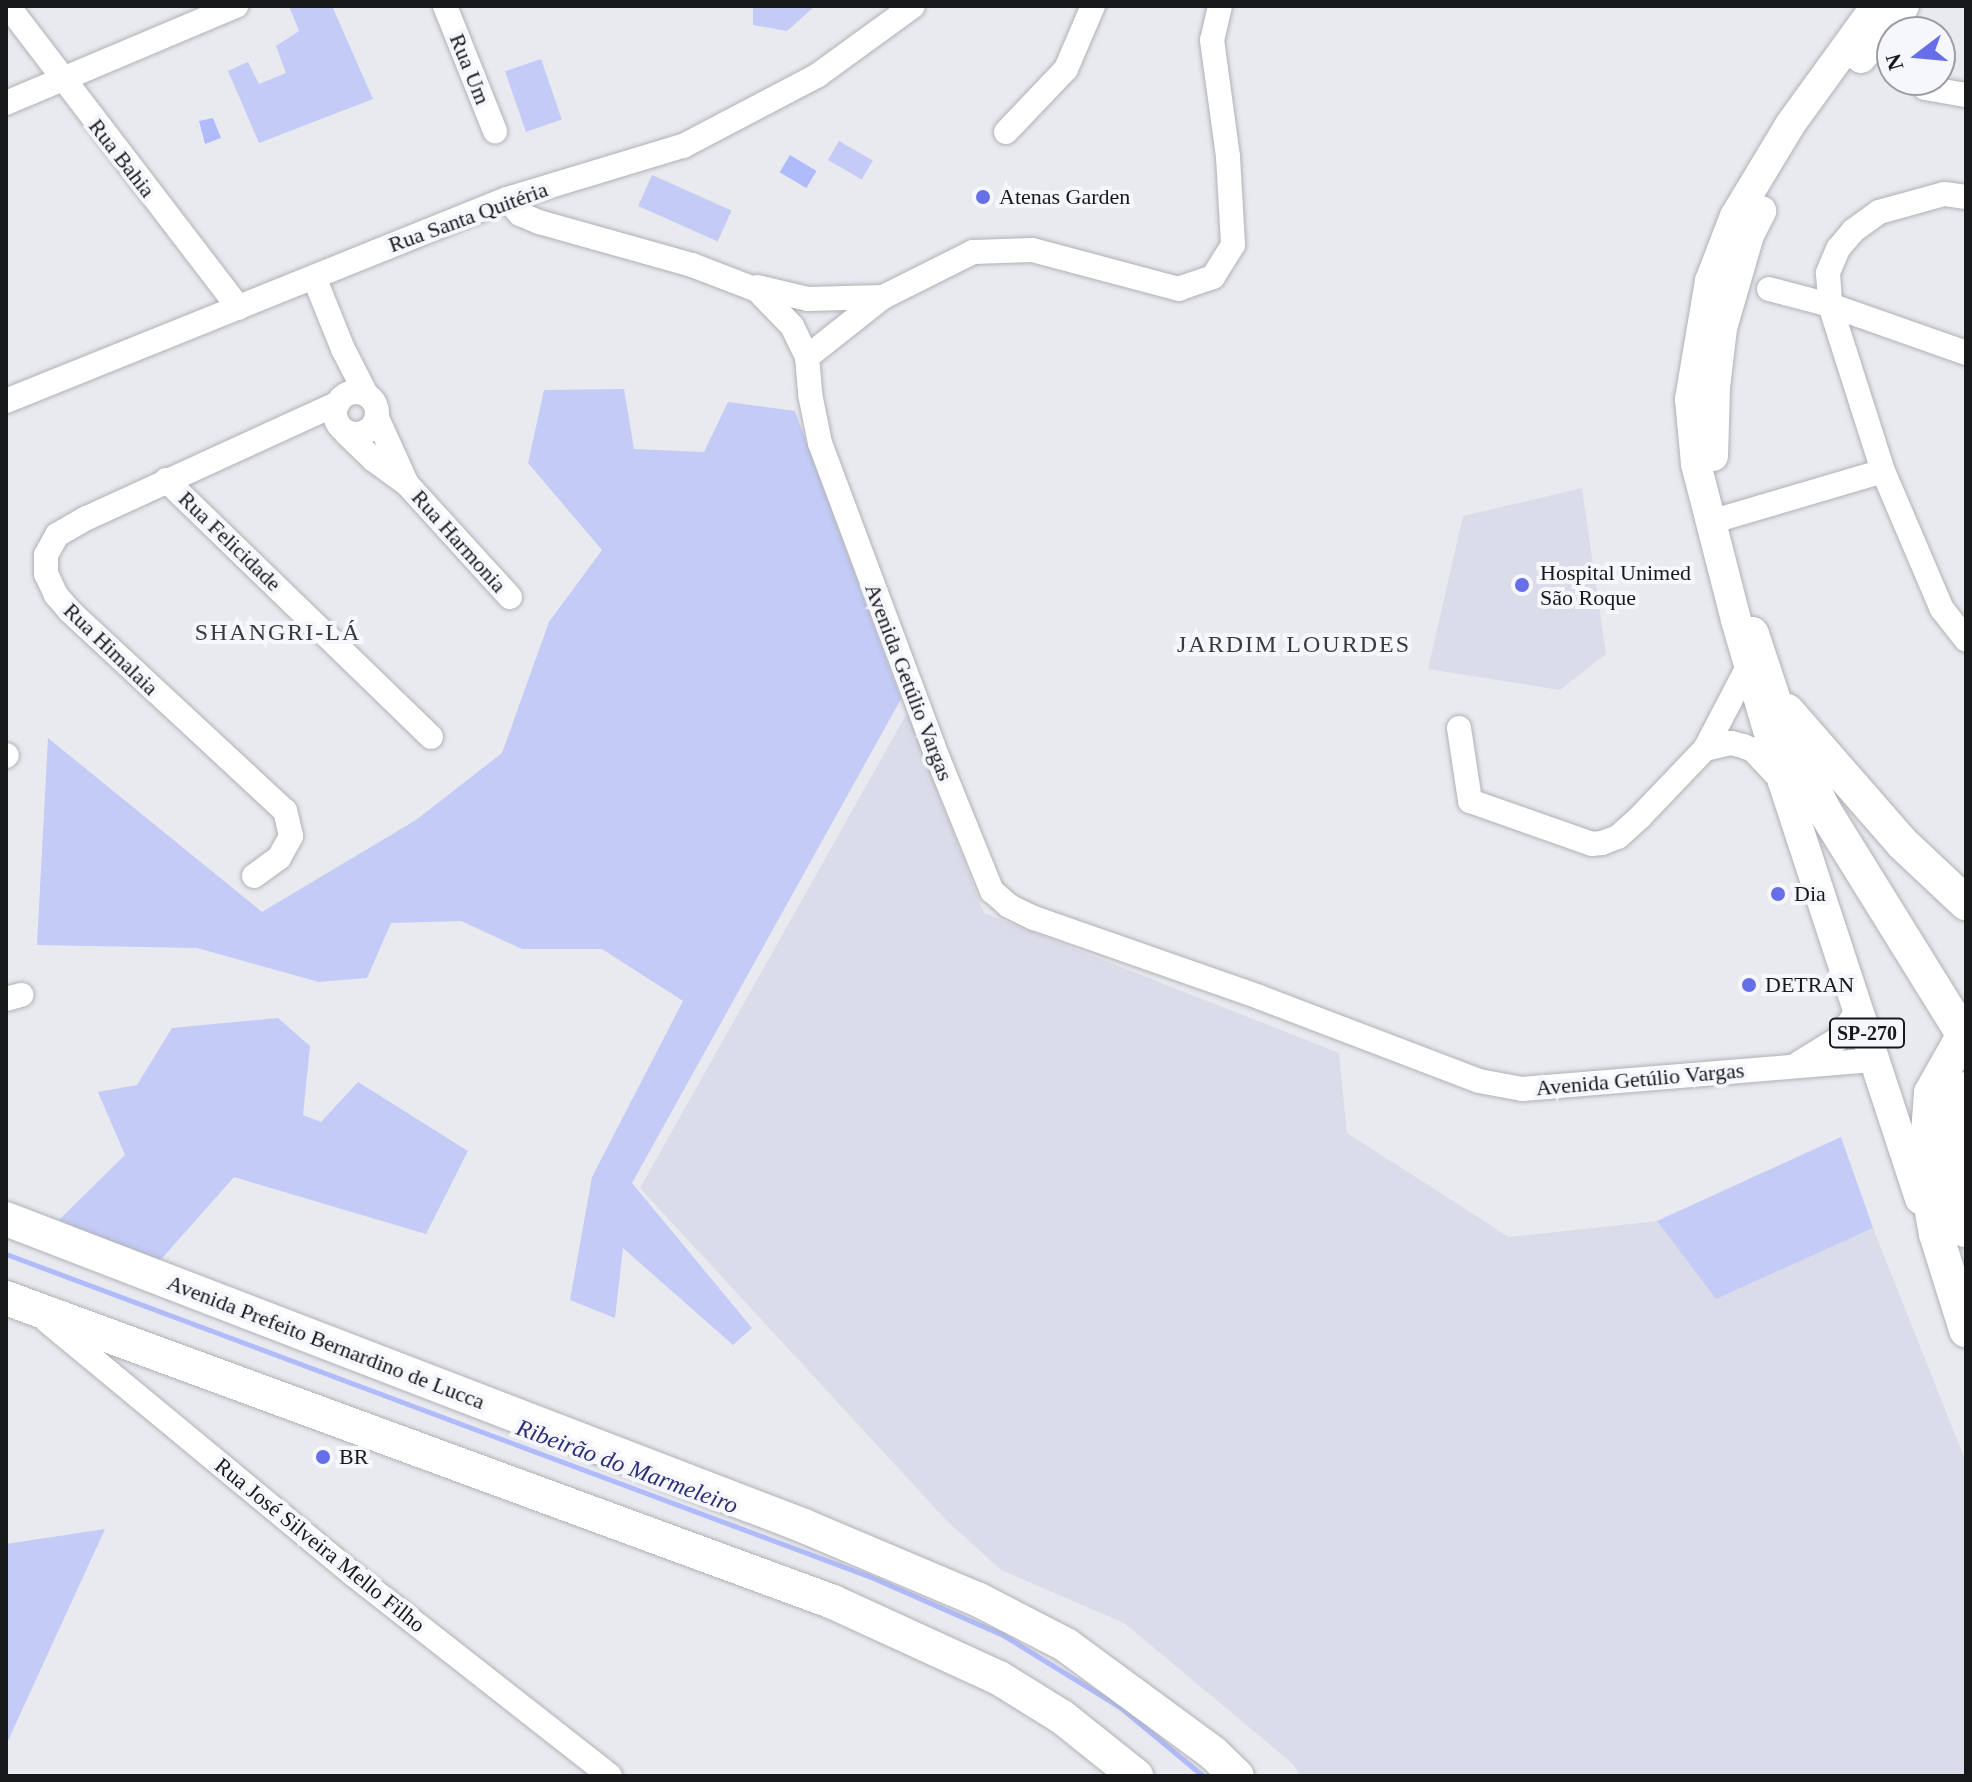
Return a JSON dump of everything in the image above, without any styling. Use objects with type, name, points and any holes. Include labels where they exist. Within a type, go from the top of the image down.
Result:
[{"type":"highway","points":[[1750,649],[1773,695],[1783,728],[1824,810],[1962,1032]]},
{"type":"highway","points":[[1773,695],[1902,843],[1966,903]]},
{"type":"highway","name":"SP-270","points":[[1962,1032],[1931,1093],[1926,1140],[1930,1206],[1949,1284],[1966,1330]]},
{"type":"highway","points":[[1966,1089],[1953,1129],[1951,1160],[1966,1230]]},
{"type":"highway","name":"Avenida Prefeito Bernardino de Lucca","points":[[6,1219],[804,1526],[979,1600],[1066,1645],[1213,1753],[1237,1776]]},
{"type":"highway","points":[[20,1303],[833,1602],[999,1678],[1062,1717],[1136,1776]]},
{"type":"main road","points":[[1783,782],[1717,520],[1696,464],[1690,399],[1710,281],[1743,203],[1790,125],[1876,6]]},
{"type":"main road","points":[[1750,649],[1732,607],[1717,520],[1711,443],[1722,328],[1749,235],[1801,135],[1904,6]]},
{"type":"main road","name":"SP-270","points":[[1783,782],[1949,1284]]},
{"type":"street","name":"Rua Bahia","points":[[8,6],[239,308]]},
{"type":"street","points":[[6,103],[236,6]]},
{"type":"street","name":"Rua Um","points":[[445,6],[495,131]]},
{"type":"street","name":"Rua Santa Quitéria","points":[[6,401],[507,199],[683,146],[818,75],[913,6]]},
{"type":"street","points":[[1006,132],[1066,69],[1093,6]]},
{"type":"street","points":[[751,287],[776,306],[792,326],[807,357],[883,297],[973,252],[1032,250],[1179,289],[1213,277],[1233,245],[1228,157],[1212,40],[1220,6]]},
{"type":"street","points":[[1966,197],[1944,194],[1879,212],[1853,231],[1838,249],[1828,273],[1830,305],[1883,471],[1942,609],[1966,640]]},
{"type":"street","points":[[507,199],[520,214],[539,222],[692,265],[751,287],[808,299],[883,297]]},
{"type":"street","name":"Rua Harmonia","points":[[314,277],[343,349],[347,410],[407,484],[510,597]]},
{"type":"street","points":[[1769,289],[1830,305],[1966,353]]},
{"type":"street","name":"Avenida Getúlio Vargas","points":[[807,357],[810,394],[820,443],[882,612],[992,891],[1009,906],[1479,1081],[1522,1089],[1876,1060]]},
{"type":"street","name":"Rua Harmonia","points":[[347,410],[375,401],[377,418],[407,484]]},
{"type":"street","points":[[347,410],[368,431],[377,418]]},
{"type":"street","name":"Rua Himalaia","points":[[254,876],[279,858],[291,836],[285,811],[69,610],[56,595],[46,574],[46,555],[57,535],[166,480],[304,421],[347,410]]},
{"type":"street","points":[[1717,520],[1883,471]]},
{"type":"street","name":"Rua Felicidade","points":[[166,480],[431,737]]},
{"type":"street","points":[[1459,728],[1470,801],[1592,844],[1618,837],[1705,749],[1750,649]]},
{"type":"street","points":[[1705,749],[1731,743],[1753,750],[1783,782]]},
{"type":"street","name":"Avenida Getúlio Vargas","points":[[1793,1066],[1838,1039],[1859,1009]]},
{"type":"street","name":"Rua José Silveira Mello Filho","points":[[20,1303],[354,1575],[610,1776]]},
{"type":"shaded area","points":[[289,6],[332,6],[373,99],[259,143],[228,71],[248,62],[259,84],[286,73],[276,46],[299,31]]},
{"type":"shaded area","points":[[753,6],[815,6],[787,31],[753,25]]},
{"type":"shaded area","points":[[541,59],[562,120],[526,132],[505,71]]},
{"type":"shaded area","points":[[213,118],[221,138],[205,144],[199,121]]},
{"type":"shaded area","points":[[839,141],[873,160],[862,180],[828,160]]},
{"type":"shaded area","points":[[790,155],[817,171],[806,188],[780,172]]},
{"type":"shaded area","points":[[652,175],[731,210],[718,241],[638,206]]},
{"type":"shaded area","points":[[624,389],[634,449],[704,452],[728,402],[795,411],[901,699],[632,1183],[752,1328],[733,1345],[623,1248],[615,1318],[570,1300],[592,1177],[683,1001],[602,949],[522,949],[461,921],[391,923],[367,978],[319,982],[197,948],[37,945],[48,738],[262,912],[416,820],[502,753],[549,622],[602,550],[528,463],[544,390]]},
{"type":"shaded area","name":"Hospital Unimed São Roque","points":[[1582,488],[1606,654],[1560,690],[1428,669],[1463,516]]},
{"type":"shaded area","points":[[907,713],[984,913],[1339,1053],[1347,1133],[1509,1237],[1657,1221],[1716,1299],[1873,1228],[1966,1462],[1966,1776],[1300,1776],[1294,1765],[1124,1623],[1001,1570],[946,1520],[640,1188]]},
{"type":"shaded area","points":[[278,1018],[310,1046],[303,1115],[321,1122],[358,1082],[468,1151],[426,1234],[234,1177],[156,1265],[59,1220],[125,1155],[98,1092],[137,1085],[172,1028]]},
{"type":"shaded area","points":[[1841,1137],[1873,1228],[1716,1299],[1657,1221]]},
{"type":"shaded area","points":[[105,1529],[6,1745],[6,1544]]},
{"type":"waterway","name":"Ribeirão do Marmeleiro","points":[[6,1254],[871,1577],[1003,1635],[1120,1707],[1203,1776]]},
{"type":"place","name":"Atenas Garden","points":[[983,197]]},
{"type":"place","name":"Hospital Unimed São Roque","points":[[1522,585]]},
{"type":"place","name":"Dia","points":[[1778,894]]},
{"type":"place","name":"DETRAN","points":[[1749,985]]},
{"type":"place","name":"BR","points":[[323,1457]]},
{"type":"district","name":"SHANGRI-LÁ","points":[[278,633]]},
{"type":"district","name":"JARDIM LOURDES","points":[[1294,645]]}]
